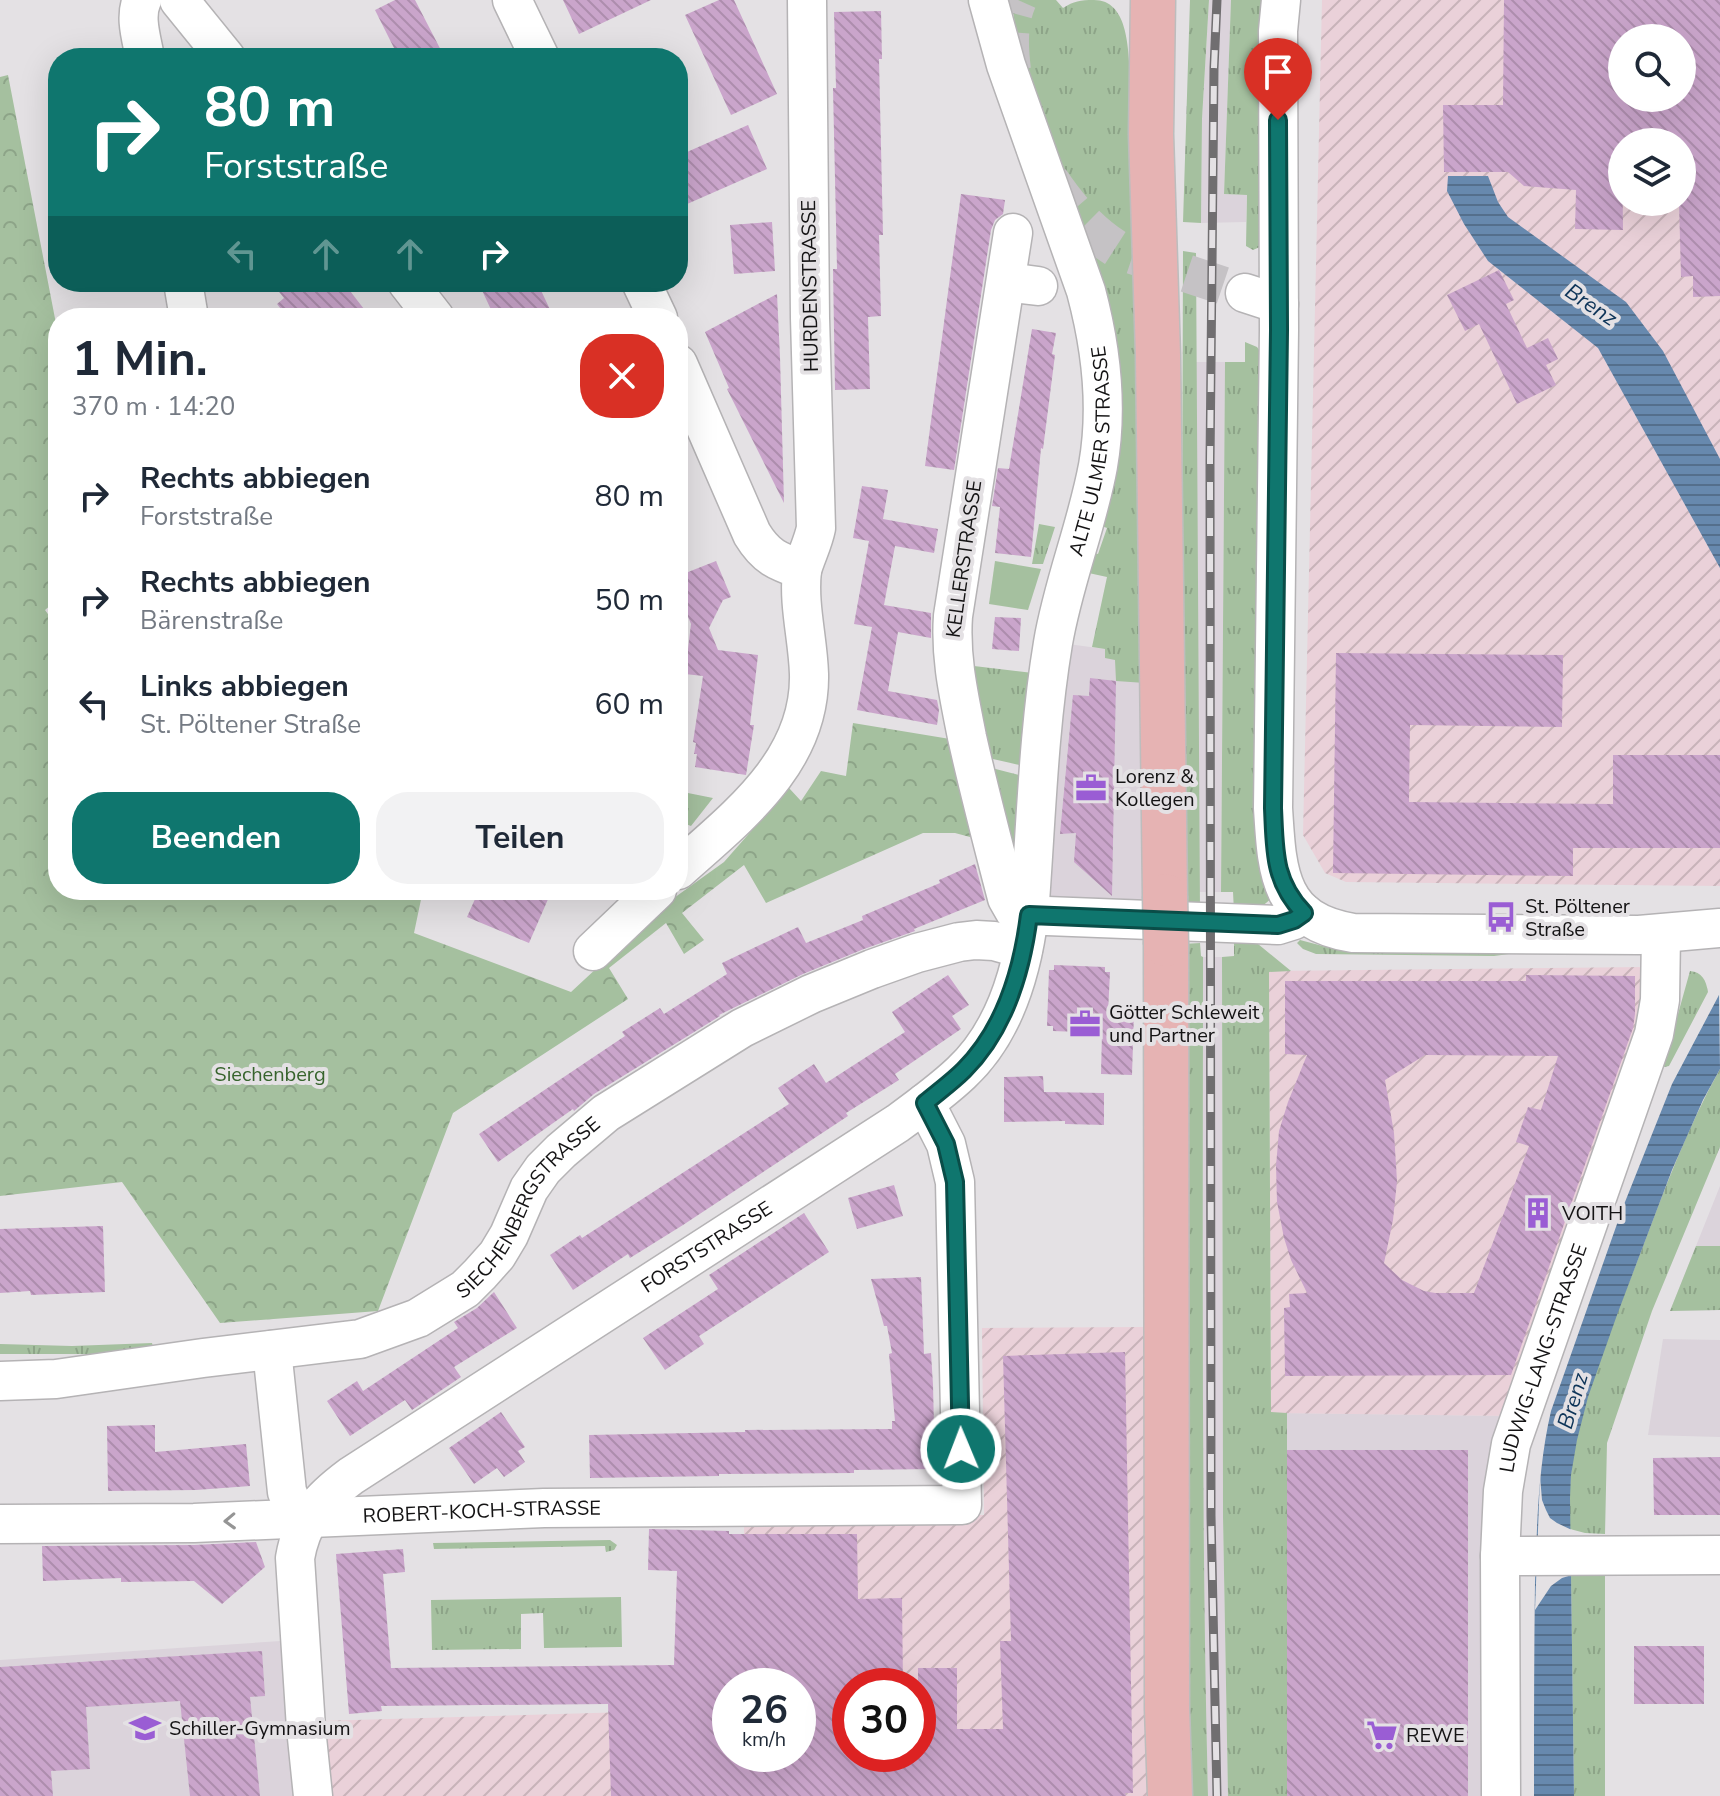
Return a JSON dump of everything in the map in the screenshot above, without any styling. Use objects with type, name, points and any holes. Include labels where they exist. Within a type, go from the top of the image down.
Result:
[{"type":"main road","points":[[1153,0],[1151,134],[1158,355],[1166,944],[1167,1709],[1170,1796]]},
{"type":"street","points":[[142,0],[139,7],[143,48]]},
{"type":"street","points":[[179,0],[218,48]]},
{"type":"street","points":[[512,0],[535,48]]},
{"type":"street","name":"HURDENSTRASSE","points":[[688,861],[730,824],[784,764],[798,734],[807,702],[809,675],[800,586],[816,528],[810,318],[807,0]]},
{"type":"street","name":"ALTE ULMER STRASSE","points":[[988,0],[1006,65],[1086,291],[1101,381],[1098,466],[1062,595],[1048,675],[1026,932]]},
{"type":"street","points":[[1281,0],[1262,299],[1273,808],[1276,858],[1282,881],[1291,899],[1315,922],[1332,930],[1353,933],[1661,934],[1720,928]]},
{"type":"street","name":"KELLERSTRASSE","points":[[1013,233],[1022,284],[953,616],[951,643],[973,764],[1007,898],[1015,912],[1021,915],[1026,932]]},
{"type":"street","points":[[415,292],[427,308]]},
{"type":"street","points":[[688,387],[761,550],[802,570]]},
{"type":"street","points":[[593,951],[647,900]]},
{"type":"street","name":"SIECHENBERGSTRASSE","points":[[0,1381],[56,1379],[360,1339],[418,1318],[465,1289],[480,1274],[509,1235],[529,1189],[543,1169],[606,1113],[742,1028],[811,994],[872,969],[959,942],[994,941],[1026,932],[1278,925],[1304,913]]},
{"type":"street","name":"FORSTSTRASSE","points":[[308,1519],[351,1476],[885,1132],[963,1072],[994,1030],[1012,991],[1026,932]]},
{"type":"street","name":"LUDWIG-LANG-STRASSE","points":[[1501,1796],[1518,1556],[1503,1491],[1511,1444],[1654,1034],[1660,1000],[1661,934]]},
{"type":"street","name":"ROBERT-KOCH-STRASSE","points":[[0,1524],[194,1523],[575,1508],[962,1505],[955,1182],[946,1144],[925,1103]]},
{"type":"street","points":[[272,1350],[287,1492],[308,1519],[298,1538],[295,1577],[305,1719],[315,1791]]},
{"type":"street","points":[[1518,1556],[1720,1555]]},
{"type":"shaded area","points":[[1209,0],[1231,0],[1224,194],[1247,195],[1246,222],[1201,223],[1202,119]]},
{"type":"shaded area","points":[[1322,0],[1720,0],[1720,886],[1346,882],[1325,873],[1303,835]]},
{"type":"shaded area","points":[[1196,362],[1225,362],[1221,892],[1199,892]]},
{"type":"shaded area","points":[[1068,644],[1105,649],[1145,683],[1145,916],[1040,909]]},
{"type":"shaded area","points":[[1203,957],[1222,957],[1223,1517],[1228,1796],[1208,1796],[1202,1363]]},
{"type":"shaded area","points":[[1645,967],[1647,1008],[1511,1416],[1271,1413],[1269,971]]},
{"type":"shaded area","points":[[1720,1186],[1720,1310],[1670,1311]]},
{"type":"shaded area","points":[[1146,1327],[1150,1796],[331,1796],[321,1721],[712,1710],[712,1772],[816,1772],[816,1668],[745,1668],[744,1516],[984,1515],[982,1328]]},
{"type":"shaded area","points":[[1663,1339],[1720,1340],[1720,1437],[1648,1435]]},
{"type":"shaded area","points":[[1287,1413],[1511,1416],[1490,1796],[1287,1796]]},
{"type":"shaded area","name":"Schiller-Gymnasium","points":[[281,1641],[296,1796],[0,1796],[0,1660]]},
{"type":"green space","points":[[1011,0],[1056,0],[1063,8],[1081,1],[1105,2],[1120,17],[1127,39],[1145,683],[1116,681],[1115,660],[1105,658],[1105,649],[1092,647],[1107,577],[1084,572],[1090,552],[1098,554],[1107,528],[1099,525],[1111,479],[1046,138],[1016,30]]},
{"type":"green space","points":[[1190,0],[1209,0],[1202,119],[1201,223],[1183,222]]},
{"type":"green space","points":[[1231,0],[1269,0],[1262,246],[1253,250],[1246,246],[1247,195],[1224,194]]},
{"type":"green space","name":"Siechenberg","points":[[8,75],[53,308],[48,308],[48,607],[45,610],[48,614],[48,900],[421,900],[414,933],[571,992],[667,903],[688,900],[688,888],[724,862],[789,788],[801,801],[821,771],[846,776],[853,723],[950,739],[985,841],[955,833],[923,833],[766,903],[744,865],[682,913],[704,940],[684,954],[666,923],[609,968],[628,999],[453,1113],[378,1311],[220,1323],[122,1182],[0,1196],[0,77]]},
{"type":"green space","points":[[1183,251],[1196,253],[1200,912],[1186,913],[1181,896]]},
{"type":"green space","points":[[1245,342],[1257,347],[1264,357],[1272,898],[1254,913],[1234,912],[1233,892],[1221,892],[1225,362],[1245,362]]},
{"type":"green space","points":[[1039,524],[1055,527],[1043,564],[1032,564]]},
{"type":"green space","points":[[995,561],[1041,569],[1028,610],[989,604]]},
{"type":"green space","points":[[974,666],[1033,673],[1024,766],[984,757]]},
{"type":"green space","points":[[984,766],[1023,776],[1015,861]]},
{"type":"green space","points":[[688,793],[713,798],[691,826],[688,825]]},
{"type":"green space","points":[[1300,940],[1334,949],[1510,947],[1509,954],[1494,956],[1316,954],[1303,949],[1297,943]]},
{"type":"green space","points":[[1234,942],[1258,944],[1291,971],[1269,972],[1271,1412],[1287,1413],[1287,1796],[1228,1796],[1223,1517],[1222,957],[1234,956]]},
{"type":"green space","points":[[1200,943],[1203,957],[1203,1481],[1208,1796],[1188,1796],[1183,944]]},
{"type":"green space","points":[[1690,971],[1703,977],[1708,992],[1669,1066],[1664,1067],[1658,1064],[1678,1014]]},
{"type":"green space","points":[[1720,1069],[1720,1147],[1652,1311],[1607,1443],[1605,1534],[1570,1529],[1571,1474],[1589,1391],[1677,1160]]},
{"type":"green space","points":[[1696,1246],[1720,1246],[1720,1310],[1670,1311]]},
{"type":"green space","points":[[152,1343],[155,1354],[0,1354],[0,1344],[72,1346]]},
{"type":"green space","points":[[610,1540],[617,1545],[614,1550],[606,1552],[605,1546],[434,1549],[433,1543]]},
{"type":"green space","points":[[1605,1572],[1605,1796],[1574,1796],[1571,1575]]},
{"type":"green space","points":[[621,1597],[622,1647],[544,1648],[543,1613],[521,1614],[521,1649],[432,1650],[431,1600]]},
{"type":"water","name":"Brenz","points":[[1448,176],[1488,176],[1498,202],[1508,217],[1626,302],[1663,351],[1720,459],[1720,568],[1598,348],[1488,261],[1447,191]]},
{"type":"water","name":"Brenz","points":[[1719,995],[1720,1069],[1672,1170],[1588,1397],[1577,1440],[1570,1498],[1574,1796],[1534,1796],[1537,1539],[1541,1475],[1551,1411],[1623,1207],[1672,1084]]},
{"type":"pier","points":[[1540,1476],[1542,1500],[1550,1518],[1574,1531],[1575,1574],[1551,1586],[1535,1610]]},
{"type":"building","points":[[395,0],[415,0],[440,48],[394,48],[375,10]]},
{"type":"building","points":[[563,0],[651,0],[579,34]]},
{"type":"building","points":[[719,0],[734,0],[777,94],[731,115],[685,15]]},
{"type":"building","points":[[1504,0],[1720,0],[1720,296],[1693,297],[1693,276],[1681,277],[1679,216],[1696,216],[1696,128],[1608,128],[1608,216],[1623,216],[1623,230],[1575,229],[1576,190],[1524,186],[1508,172],[1444,172],[1443,105],[1503,105]]},
{"type":"building","points":[[881,11],[881,316],[868,317],[870,389],[835,390],[834,12]]},
{"type":"building","points":[[748,125],[767,169],[688,204],[688,152]]},
{"type":"building","points":[[961,194],[1005,200],[1003,214],[995,220],[991,230],[954,470],[925,466]]},
{"type":"building","points":[[772,222],[775,271],[734,274],[730,225]]},
{"type":"building","points":[[1499,270],[1514,300],[1506,304],[1527,348],[1548,338],[1558,359],[1546,365],[1556,385],[1517,404],[1479,324],[1465,331],[1447,295]]},
{"type":"building","points":[[279,292],[351,292],[363,308],[280,308],[277,304],[284,298]]},
{"type":"building","points":[[483,292],[542,292],[549,308],[490,308]]},
{"type":"building","points":[[777,294],[784,503],[727,389],[705,332]]},
{"type":"building","points":[[1032,329],[1056,333],[1031,557],[995,553],[1000,507],[992,506],[998,468],[1009,469]]},
{"type":"building","points":[[862,486],[888,490],[883,519],[938,529],[934,553],[895,546],[884,605],[931,613],[931,638],[898,632],[888,691],[937,700],[937,725],[857,710],[872,627],[854,624],[869,541],[853,538]]},
{"type":"building","points":[[716,561],[731,597],[723,600],[709,628],[718,650],[758,655],[750,725],[754,725],[746,775],[695,767],[697,754],[694,754],[696,743],[693,742],[703,676],[688,674],[691,624],[688,617],[688,572]]},
{"type":"building","points":[[995,617],[1021,618],[1019,651],[992,649]]},
{"type":"building","points":[[1336,653],[1563,655],[1562,727],[1410,725],[1409,802],[1613,804],[1613,755],[1720,755],[1720,848],[1573,848],[1573,876],[1333,873]]},
{"type":"building","points":[[1090,678],[1116,681],[1112,896],[1074,862],[1076,833],[1060,834],[1073,695],[1089,696]]},
{"type":"building","points":[[975,864],[985,900],[803,974],[719,1015],[594,1094],[498,1162],[479,1134],[625,1036],[622,1032],[660,1008],[664,1014],[727,974],[722,963],[798,927],[806,943],[863,920],[862,916],[940,883],[939,880]]},
{"type":"building","points":[[475,900],[548,900],[529,943],[467,917]]},
{"type":"building","points":[[1054,965],[1105,967],[1105,972],[1110,972],[1108,1013],[1134,1013],[1132,1075],[1101,1074],[1102,1033],[1053,1031],[1053,1026],[1047,1026],[1049,970],[1054,970]]},
{"type":"building","points":[[948,975],[969,1005],[952,1016],[961,1029],[895,1074],[899,1080],[846,1113],[848,1116],[683,1225],[630,1258],[628,1254],[573,1290],[550,1255],[580,1235],[582,1238],[789,1104],[778,1088],[814,1064],[826,1083],[905,1032],[892,1012]]},
{"type":"building","points":[[1526,975],[1635,976],[1635,1014],[1633,1028],[1511,1375],[1285,1376],[1284,1308],[1290,1307],[1289,1294],[1307,1293],[1284,1238],[1277,1202],[1276,1166],[1279,1131],[1307,1055],[1285,1054],[1285,981],[1526,981]],"holes":[[[1425,1055],[1558,1056],[1541,1110],[1528,1107],[1516,1142],[1529,1146],[1474,1293],[1435,1293],[1402,1280],[1384,1263],[1397,1181],[1394,1133],[1385,1080]]]},
{"type":"building","points":[[1043,1076],[1044,1092],[1104,1093],[1104,1125],[1065,1124],[1065,1121],[1004,1122],[1004,1077]]},
{"type":"building","points":[[894,1185],[903,1216],[857,1229],[848,1198]]},
{"type":"building","points":[[804,1213],[829,1252],[699,1336],[704,1344],[665,1370],[643,1338],[718,1289],[709,1275]]},
{"type":"building","points":[[103,1226],[105,1292],[0,1293],[0,1229]]},
{"type":"building","points":[[921,1277],[924,1354],[931,1353],[935,1469],[590,1478],[589,1435],[892,1429],[892,1421],[895,1421],[889,1354],[892,1353],[887,1326],[884,1326],[871,1279]]},
{"type":"building","points":[[494,1292],[517,1328],[454,1367],[461,1377],[412,1410],[405,1400],[350,1436],[327,1401],[357,1381],[363,1391],[458,1328],[454,1322],[477,1308]]},
{"type":"building","points":[[1125,1352],[1133,1793],[1125,1793],[1126,1796],[611,1796],[608,1704],[381,1706],[382,1711],[349,1714],[336,1554],[403,1549],[405,1572],[383,1574],[391,1668],[674,1665],[677,1571],[648,1570],[649,1529],[729,1531],[729,1534],[857,1534],[858,1599],[902,1598],[903,1668],[832,1668],[832,1772],[936,1772],[936,1668],[957,1668],[957,1729],[1003,1729],[1000,1641],[1011,1641],[1003,1356]]},
{"type":"building","points":[[501,1412],[525,1447],[518,1451],[525,1462],[504,1477],[497,1468],[474,1484],[449,1448]]},
{"type":"building","points":[[155,1425],[155,1452],[246,1444],[250,1486],[108,1491],[107,1426]]},
{"type":"building","points":[[1287,1450],[1468,1450],[1468,1796],[1287,1796]]},
{"type":"building","points":[[1720,1457],[1720,1515],[1654,1515],[1653,1458]]},
{"type":"building","points":[[256,1542],[265,1567],[222,1604],[194,1581],[121,1582],[121,1578],[43,1581],[42,1546]]},
{"type":"building","points":[[1634,1646],[1704,1646],[1704,1704],[1634,1704]]},
{"type":"building","name":"Schiller-Gymnasium","points":[[262,1651],[265,1696],[250,1697],[260,1796],[190,1796],[180,1701],[86,1707],[90,1769],[51,1771],[53,1796],[0,1796],[0,1667]]},
{"type":"tunnel","points":[[1012,70],[1010,34],[1018,0]]},
{"type":"tunnel","points":[[1050,180],[1081,220],[1120,251],[1245,293]]},
{"type":"railway","points":[[1217,0],[1210,461],[1211,1516],[1217,1796]]},
{"type":"place","name":"Lorenz & Kollegen","points":[[1091,788]]},
{"type":"place","name":"St. Pöltener Straße","points":[[1501,917]]},
{"type":"place","name":"Götter Schleweit und Partner","points":[[1085,1024]]},
{"type":"place","name":"VOITH","points":[[1538,1213]]},
{"type":"place","name":"Schiller-Gymnasium","points":[[145,1728]]},
{"type":"place","name":"REWE","points":[[1382,1735]]},
{"type":"route","points":[[961,1449],[957,1201],[952,1162],[940,1130],[925,1103],[963,1072],[994,1030],[1018,973],[1029,915],[1278,925],[1304,913],[1291,899],[1282,881],[1276,858],[1273,808],[1279,330],[1278,120]]}]
